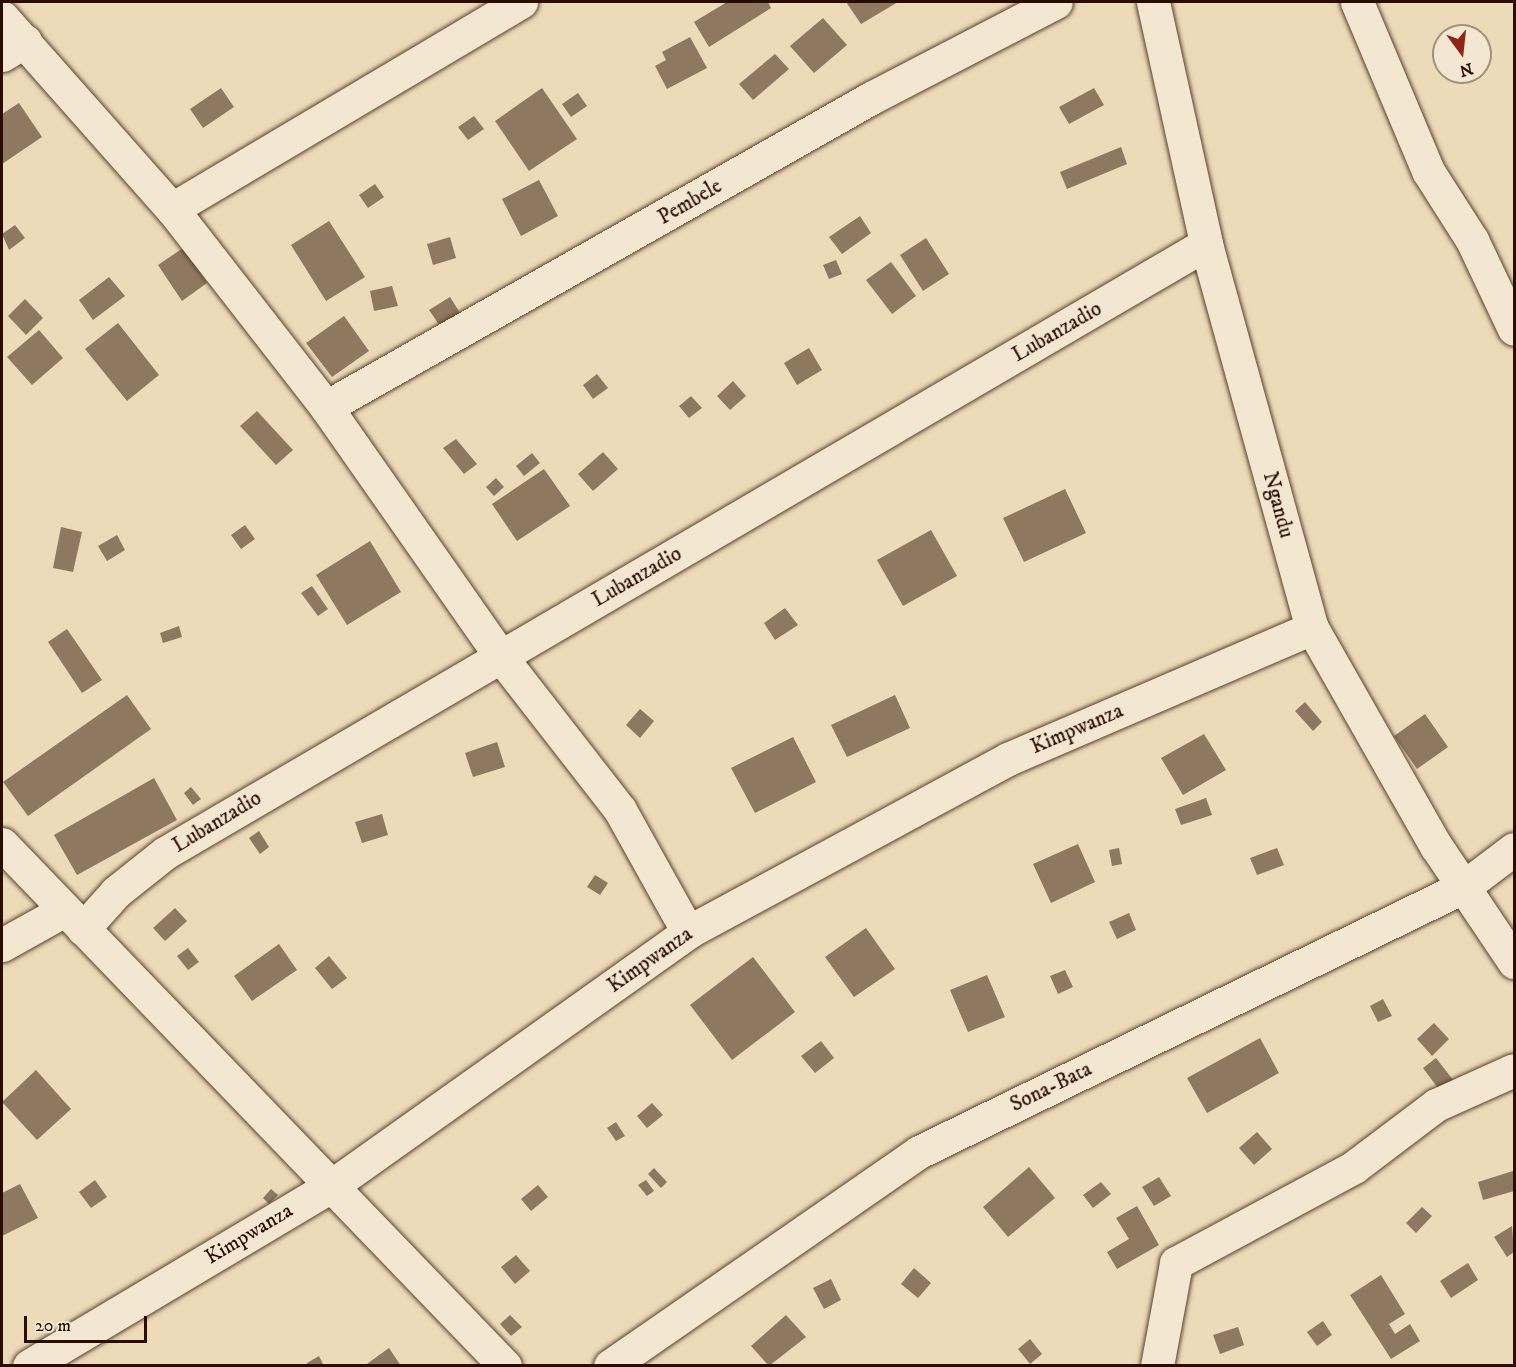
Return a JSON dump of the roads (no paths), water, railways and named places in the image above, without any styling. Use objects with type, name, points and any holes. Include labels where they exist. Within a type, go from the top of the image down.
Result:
[{"type":"street","points":[[2,9],[12,2]]},
{"type":"street","points":[[172,209],[521,2]]},
{"type":"street","name":"Pembele","points":[[326,407],[871,98],[1056,2]]},
{"type":"street","name":"Ngandu","points":[[1153,2],[1206,244],[1312,628],[1465,886],[1515,962]]},
{"type":"street","points":[[1357,2],[1428,171],[1472,240],[1515,329]]},
{"type":"street","points":[[2,17],[13,48],[172,209],[326,407],[501,657],[620,810],[688,932]]},
{"type":"street","name":"Lubanzadio","points":[[2,945],[72,920],[116,892],[165,853],[1206,244]]},
{"type":"street","name":"Kimpwanza","points":[[29,1365],[333,1184],[688,932],[1008,759],[1312,628]]},
{"type":"street","points":[[2,844],[72,920],[333,1184],[505,1365]]},
{"type":"street","name":"Sona-Bata","points":[[610,1365],[919,1152],[1465,886],[1515,849]]},
{"type":"street","points":[[1157,1365],[1176,1263],[1354,1167],[1436,1105],[1515,1070]]}]
